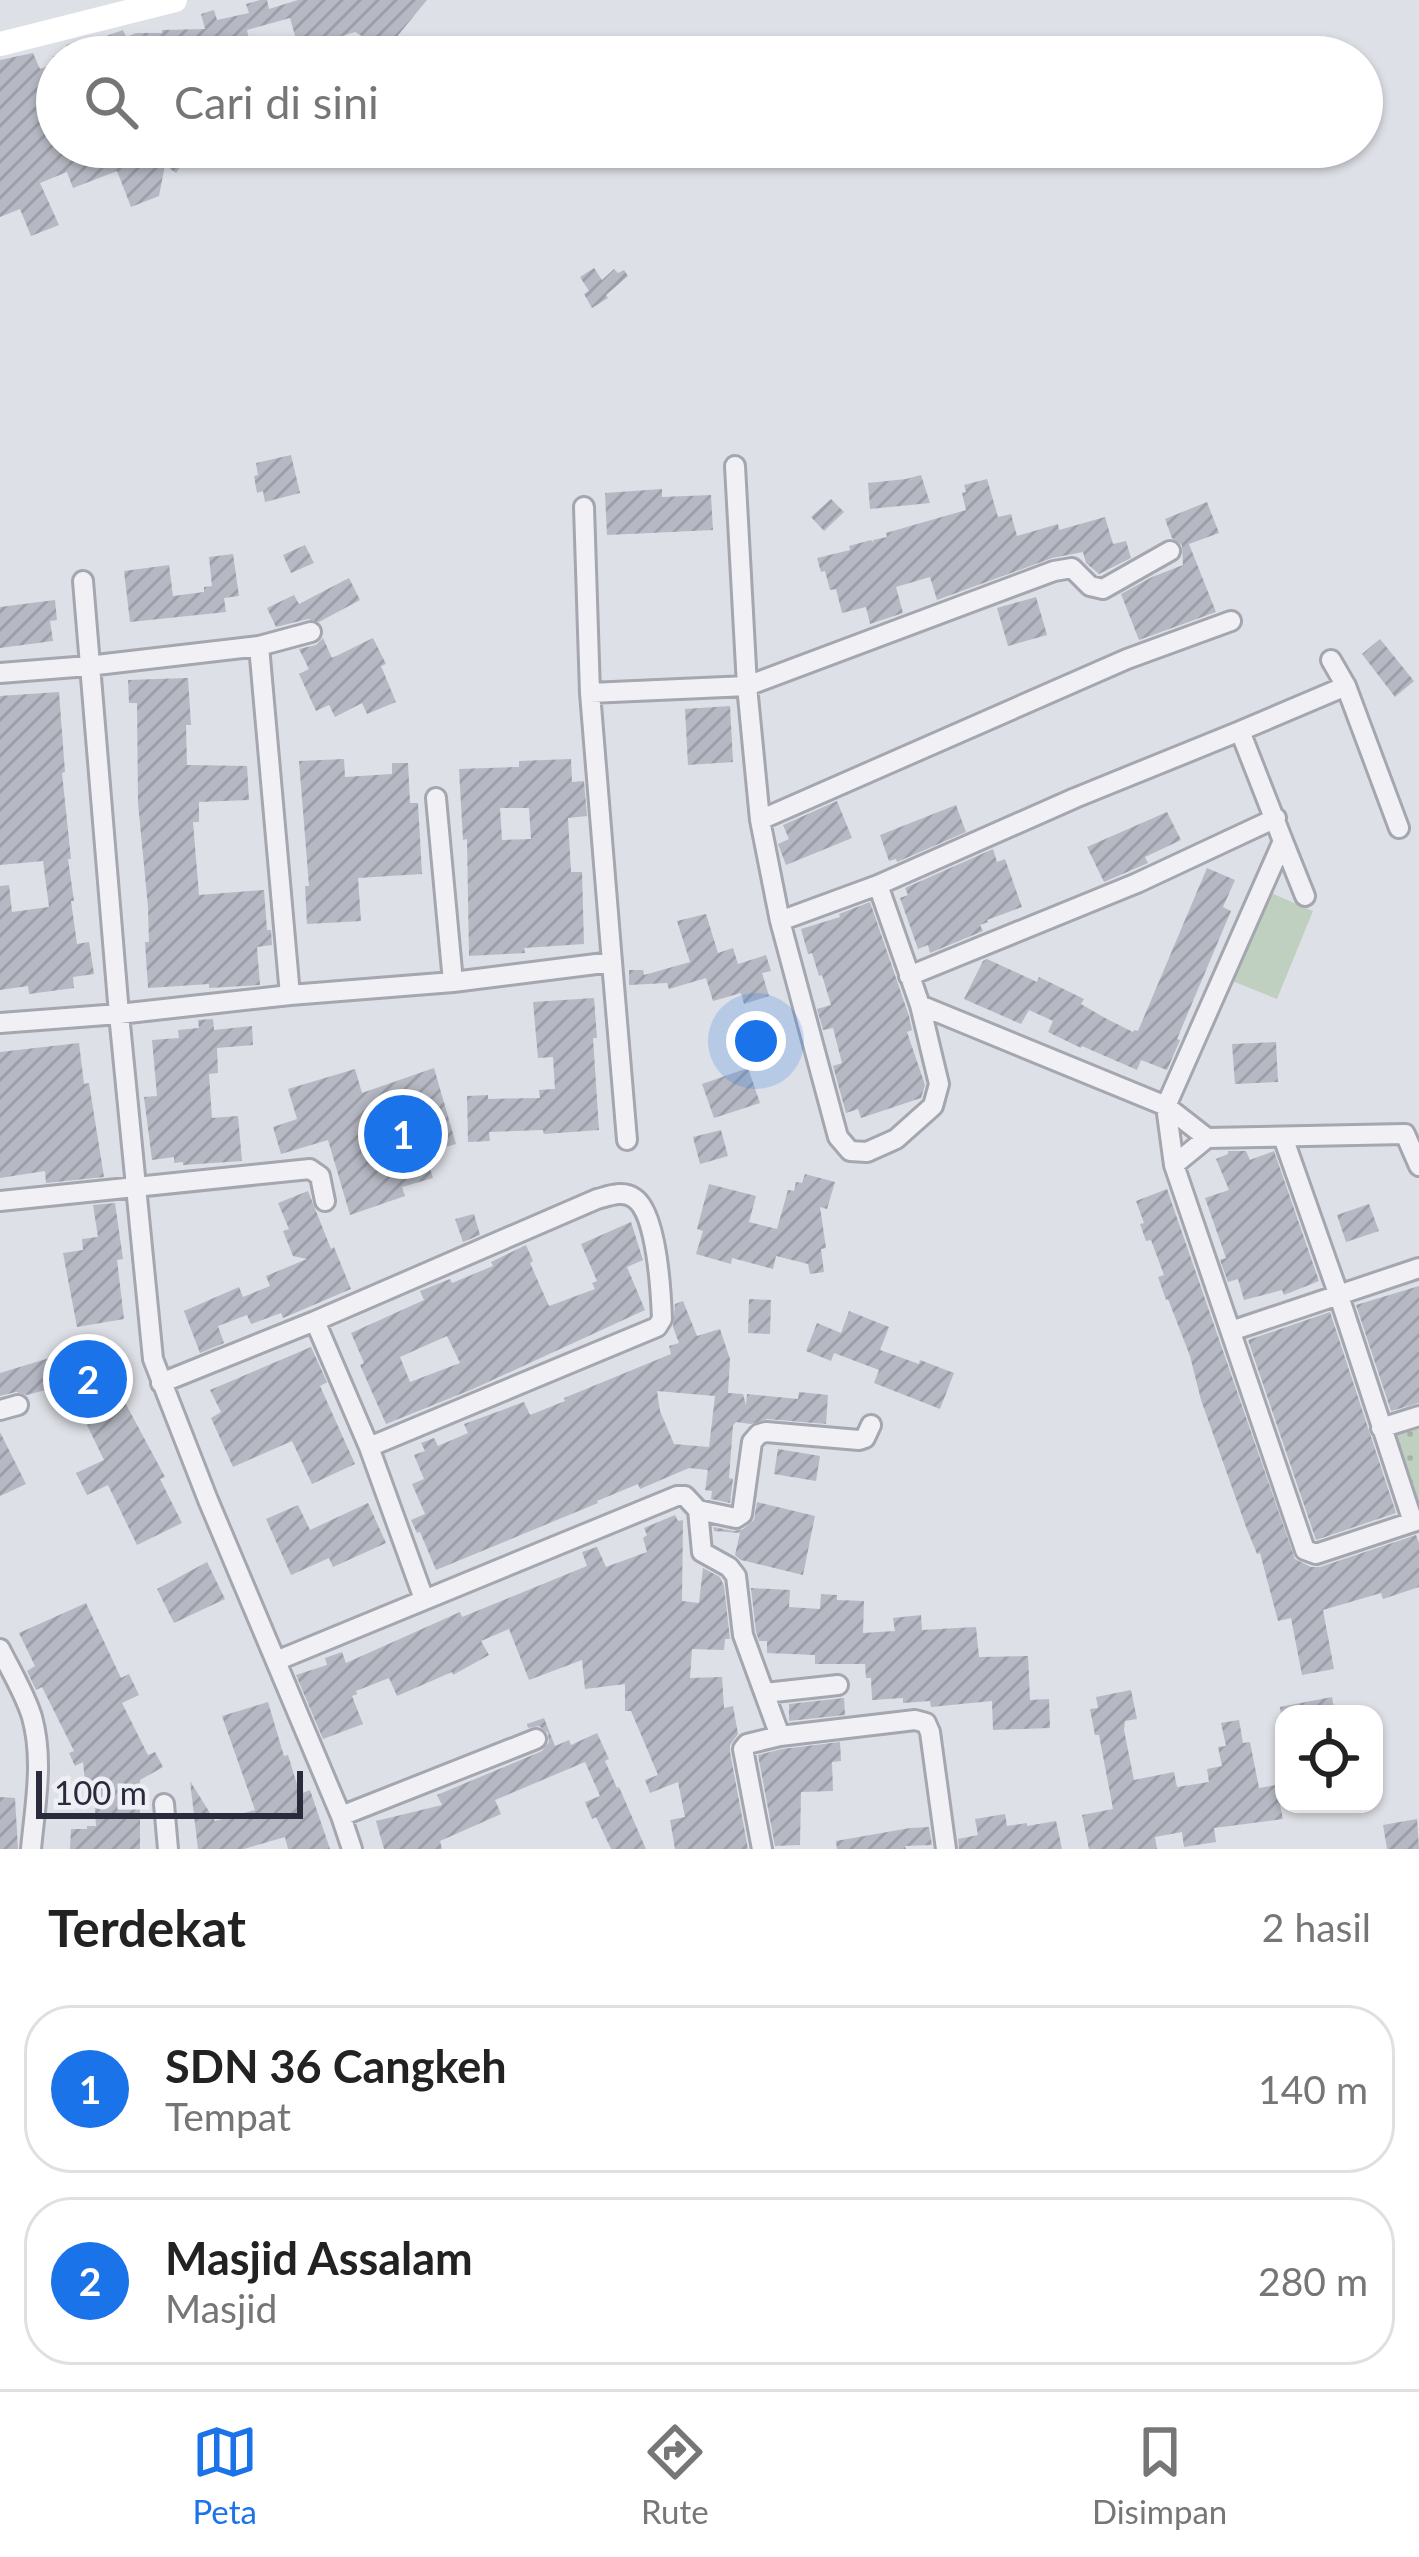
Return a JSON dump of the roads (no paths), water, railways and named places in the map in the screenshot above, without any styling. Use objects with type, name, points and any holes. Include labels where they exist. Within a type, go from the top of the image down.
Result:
[{"type":"street","points":[[0,44],[175,0]]},
{"type":"street","points":[[735,466],[760,820],[779,921],[838,1137],[850,1151],[867,1152],[896,1139],[934,1106],[938,1084],[920,1005],[878,885]]},
{"type":"street","points":[[584,507],[590,694],[627,1140]]},
{"type":"street","points":[[590,694],[747,686],[1054,571],[1072,568],[1090,586],[1103,589],[1171,550]]},
{"type":"street","points":[[83,581],[153,1359],[352,1849]]},
{"type":"street","points":[[760,820],[1127,659],[1231,621]]},
{"type":"street","points":[[0,673],[259,646],[311,632]]},
{"type":"street","points":[[259,646],[290,995]]},
{"type":"street","points":[[1331,660],[1346,686],[1399,828]]},
{"type":"street","points":[[779,921],[878,885],[1346,686]]},
{"type":"street","points":[[1240,731],[1305,896]]},
{"type":"street","points":[[436,798],[452,982]]},
{"type":"street","points":[[909,976],[1137,883],[1276,818]]},
{"type":"street","points":[[1283,841],[1166,1106],[1174,1165],[1305,1550],[1316,1554],[1416,1521],[1283,1138]]},
{"type":"street","points":[[0,1023],[452,982],[613,962]]},
{"type":"street","points":[[920,1005],[1166,1106],[1207,1138],[1405,1134],[1419,1166]]},
{"type":"street","points":[[1174,1165],[1207,1138]]},
{"type":"street","points":[[0,1201],[310,1169],[320,1176],[326,1201]]},
{"type":"street","points":[[161,1383],[597,1199],[622,1193],[643,1206],[658,1259],[662,1319],[657,1327],[369,1447]]},
{"type":"street","points":[[1231,1331],[1419,1268]]},
{"type":"street","points":[[315,1321],[369,1447],[424,1599]]},
{"type":"street","points":[[1381,1428],[1419,1416]]},
{"type":"street","points":[[276,1661],[677,1496],[685,1496],[698,1510],[736,1518],[742,1514],[752,1442],[759,1434],[859,1440],[871,1425]]},
{"type":"street","points":[[698,1510],[702,1552],[736,1576],[743,1635],[779,1736]]},
{"type":"street","points":[[0,1648],[32,1716],[36,1738],[39,1761],[31,1849]]},
{"type":"street","points":[[765,1694],[838,1685]]},
{"type":"street","points":[[762,1849],[743,1749],[747,1744],[915,1720],[926,1723],[930,1732],[946,1849]]},
{"type":"street","points":[[341,1816],[536,1738]]},
{"type":"street","points":[[164,1804],[168,1849]]},
{"type":"place","name":"SDN 36 Cangkeh","points":[[403,1134]]},
{"type":"place","name":"Masjid Assalam","points":[[88,1379]]}]
